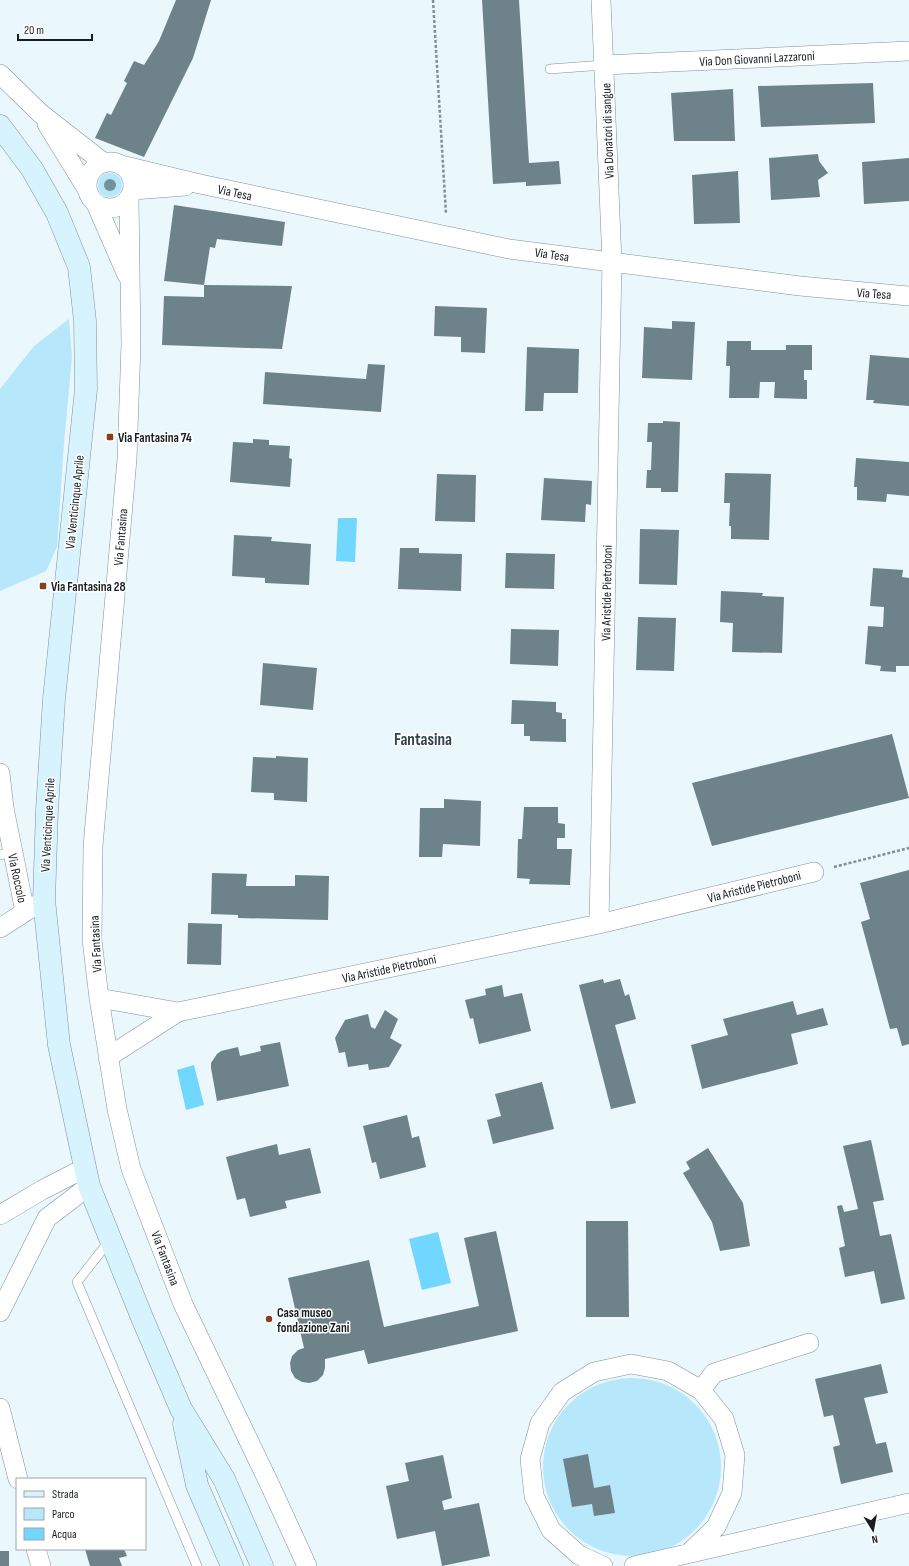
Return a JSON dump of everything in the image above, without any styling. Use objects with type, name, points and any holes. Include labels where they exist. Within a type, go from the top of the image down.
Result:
[{"type":"street","name":"Via Donatori di sangue","points":[[601,0],[612,262]]},
{"type":"street","name":"Via Don Giovanni Lazzaroni","points":[[604,65],[909,51]]},
{"type":"street","points":[[0,74],[40,113],[113,164],[130,173],[133,180],[131,195],[122,206],[113,209],[103,208],[92,196],[40,113]]},
{"type":"street","name":"Via Venticinque Aprile","points":[[0,126],[32,169],[57,213],[79,267],[85,321],[86,389],[54,699],[47,810],[44,900]]},
{"type":"street","name":"Via Tesa","points":[[113,164],[200,184],[509,249],[800,286],[909,296]]},
{"type":"street","points":[[92,196],[90,173],[96,168],[113,164]]},
{"type":"street","name":"Via Tesa","points":[[131,195],[200,184]]},
{"type":"street","name":"Via Fantasina","points":[[131,195],[131,344],[127,459],[93,846],[92,940],[99,998],[117,1109],[131,1168],[183,1304],[270,1485],[307,1566]]},
{"type":"street","name":"Via Fantasina","points":[[92,196],[130,283]]},
{"type":"street","name":"Via Aristide Pietroboni","points":[[600,924],[612,262]]},
{"type":"street","name":"Via Roccolo","points":[[0,772],[4,808],[6,854],[25,912]]},
{"type":"street","name":"Via Aristide Pietroboni","points":[[108,1057],[178,1012],[600,924],[814,872]]},
{"type":"street","points":[[0,928],[44,900],[59,1044],[87,1177],[110,1239],[181,1409],[224,1479],[262,1566]]},
{"type":"street","name":"Via Aristide Pietroboni","points":[[99,998],[178,1012]]},
{"type":"street","points":[[0,1216],[42,1190],[87,1177]]},
{"type":"street","points":[[0,1312],[47,1218],[87,1177]]},
{"type":"street","points":[[701,1390],[714,1373],[810,1343]]},
{"type":"street","points":[[604,1566],[579,1555],[551,1530],[534,1496],[530,1459],[540,1423],[562,1392],[594,1372],[631,1364],[668,1371],[701,1390],[724,1419],[735,1455],[732,1493],[716,1527],[688,1553]]},
{"type":"street","points":[[0,1408],[18,1478]]},
{"type":"street","points":[[181,1409],[197,1485],[232,1566]]},
{"type":"street","points":[[634,1566],[909,1503]]},
{"type":"street","points":[[36,1550],[41,1566]]},
{"type":"lane","points":[[550,69],[604,65]]},
{"type":"lane","points":[[110,1239],[77,1282],[197,1566]]},
{"type":"path","points":[[433,0],[448,236]]},
{"type":"path","name":"Via Aristide Pietroboni","points":[[814,872],[909,848]]},
{"type":"green space","points":[[110,173],[118,177],[122,185],[118,193],[110,197],[102,193],[98,185],[102,177]]},
{"type":"green space","points":[[69,319],[72,357],[64,443],[57,547],[46,571],[0,591],[0,389],[34,346]]},
{"type":"green space","points":[[623,1378],[641,1378],[658,1381],[674,1388],[689,1398],[701,1410],[711,1425],[718,1441],[721,1467],[720,1484],[715,1501],[701,1524],[689,1536],[674,1546],[658,1553],[641,1556],[623,1556],[606,1553],[590,1546],[575,1536],[563,1524],[553,1509],[546,1493],[543,1476],[543,1458],[546,1441],[553,1425],[563,1410],[575,1398],[590,1388],[606,1381]]},
{"type":"water","points":[[338,518],[357,518],[355,562],[336,561]]},
{"type":"water","points":[[194,1065],[204,1105],[186,1110],[177,1070]]},
{"type":"water","points":[[438,1232],[451,1283],[422,1290],[409,1239]]},
{"type":"building","points":[[176,0],[211,0],[193,58],[144,157],[95,138],[107,113],[111,115],[127,83],[124,81],[134,61],[144,65],[159,41]]},
{"type":"building","points":[[482,0],[519,0],[529,163],[559,161],[561,184],[526,186],[526,182],[493,184]]},
{"type":"building","points":[[873,83],[875,123],[761,127],[758,86]]},
{"type":"building","points":[[733,89],[735,141],[674,141],[671,93]]},
{"type":"building","points":[[818,154],[819,161],[828,173],[818,180],[820,197],[771,200],[769,158]]},
{"type":"building","points":[[909,158],[909,201],[864,204],[862,162]]},
{"type":"building","points":[[738,171],[740,223],[694,224],[692,175]]},
{"type":"building","points":[[174,205],[285,222],[282,246],[217,239],[215,248],[210,247],[204,285],[164,281]]},
{"type":"building","points":[[204,285],[292,286],[282,349],[162,345],[164,296],[204,297]]},
{"type":"building","points":[[435,306],[487,308],[485,353],[461,352],[461,337],[434,336]]},
{"type":"building","points":[[672,321],[695,322],[692,380],[642,378],[644,327],[672,329]]},
{"type":"building","points":[[727,341],[751,341],[751,350],[786,350],[786,345],[812,345],[812,370],[804,370],[804,380],[807,380],[807,399],[774,398],[775,382],[760,382],[759,398],[729,398],[730,366],[726,366]]},
{"type":"building","points":[[527,347],[579,349],[578,393],[544,393],[543,411],[525,411]]},
{"type":"building","points":[[870,355],[909,358],[909,406],[873,403],[874,400],[866,400]]},
{"type":"building","points":[[368,364],[385,365],[381,412],[263,404],[265,372],[366,379]]},
{"type":"building","points":[[663,421],[680,422],[678,492],[661,492],[661,488],[646,488],[647,470],[651,470],[652,442],[647,442],[648,423],[663,423]]},
{"type":"building","points":[[253,439],[269,440],[269,445],[290,446],[289,458],[292,459],[290,487],[230,482],[233,442],[253,443]]},
{"type":"building","points":[[856,458],[909,462],[909,496],[887,494],[886,502],[857,500],[857,487],[854,487]]},
{"type":"building","points":[[725,473],[771,474],[769,540],[731,539],[731,526],[729,526],[730,503],[724,503]]},
{"type":"building","points":[[437,474],[476,475],[475,522],[435,521]]},
{"type":"building","points":[[544,478],[592,481],[591,505],[586,504],[585,522],[541,520]]},
{"type":"building","points":[[640,529],[679,530],[677,585],[639,584]]},
{"type":"building","points":[[234,535],[272,537],[271,541],[311,544],[309,585],[265,583],[265,578],[232,576]]},
{"type":"building","points":[[400,548],[419,548],[419,553],[462,554],[461,591],[398,589]]},
{"type":"building","points":[[506,553],[555,554],[554,589],[505,588]]},
{"type":"building","points":[[873,568],[903,570],[902,577],[909,578],[909,666],[896,666],[896,672],[880,671],[881,666],[865,664],[868,626],[883,627],[884,607],[870,606]]},
{"type":"building","points":[[721,591],[763,593],[762,596],[784,597],[782,653],[732,652],[733,623],[720,622]]},
{"type":"building","points":[[638,617],[676,618],[674,671],[636,670]]},
{"type":"building","points":[[511,629],[559,630],[558,666],[510,664]]},
{"type":"building","points":[[263,663],[317,668],[313,710],[260,705]]},
{"type":"building","points":[[512,700],[556,702],[556,712],[562,713],[562,719],[566,719],[566,742],[530,741],[530,736],[524,736],[524,724],[511,724]]},
{"type":"building","points":[[892,734],[909,798],[712,846],[692,783]]},
{"type":"building","points":[[276,756],[308,758],[307,802],[274,800],[274,793],[251,792],[253,757],[276,758]]},
{"type":"building","points":[[444,799],[481,801],[480,846],[443,844],[442,857],[419,857],[420,808],[444,808]]},
{"type":"building","points":[[524,807],[558,807],[558,823],[565,824],[565,838],[557,838],[557,849],[572,849],[570,885],[529,884],[530,879],[517,878],[518,839],[522,839]]},
{"type":"building","points":[[909,870],[909,1044],[902,1046],[897,1028],[890,1029],[861,922],[870,919],[860,883]]},
{"type":"building","points":[[212,873],[247,874],[246,886],[295,886],[295,875],[329,876],[328,920],[238,918],[238,915],[211,914]]},
{"type":"building","points":[[188,923],[222,924],[221,965],[187,964]]},
{"type":"building","points":[[603,979],[604,983],[620,979],[625,996],[629,994],[636,1019],[615,1025],[636,1103],[611,1109],[579,985]]},
{"type":"building","points":[[502,985],[504,997],[522,993],[531,1031],[479,1044],[473,1018],[470,1019],[465,1000],[486,995],[485,989]]},
{"type":"building","points":[[793,1001],[797,1015],[823,1008],[828,1025],[791,1034],[798,1064],[702,1089],[691,1045],[728,1035],[723,1019]]},
{"type":"building","points":[[385,1010],[398,1019],[390,1038],[402,1045],[389,1067],[369,1070],[368,1064],[348,1067],[345,1052],[339,1053],[335,1038],[345,1020],[368,1014],[371,1027],[375,1029]]},
{"type":"building","points":[[280,1042],[289,1086],[217,1101],[211,1063],[217,1054],[221,1051],[238,1047],[240,1056],[261,1051],[260,1046]]},
{"type":"building","points":[[542,1082],[554,1129],[493,1144],[487,1120],[501,1116],[495,1094]]},
{"type":"building","points":[[407,1115],[412,1138],[419,1136],[426,1167],[380,1179],[376,1162],[372,1163],[363,1126]]},
{"type":"building","points":[[871,1140],[884,1200],[873,1202],[880,1236],[891,1234],[905,1299],[881,1304],[874,1271],[845,1277],[839,1248],[845,1246],[837,1206],[842,1205],[844,1212],[858,1209],[843,1146]]},
{"type":"building","points":[[277,1144],[279,1155],[310,1148],[321,1193],[285,1201],[287,1208],[250,1217],[245,1198],[237,1200],[226,1157]]},
{"type":"building","points":[[708,1148],[743,1203],[750,1246],[720,1251],[712,1222],[683,1173],[690,1169],[686,1162]]},
{"type":"building","points":[[586,1221],[628,1221],[629,1317],[586,1317]]},
{"type":"building","points":[[496,1231],[518,1331],[368,1364],[364,1350],[325,1359],[323,1375],[317,1381],[309,1383],[302,1382],[295,1378],[291,1371],[290,1363],[292,1356],[298,1350],[304,1348],[288,1278],[369,1260],[384,1327],[479,1306],[464,1238]]},
{"type":"building","points":[[881,1364],[888,1393],[864,1398],[876,1444],[886,1442],[893,1472],[841,1484],[833,1447],[840,1445],[833,1415],[824,1417],[815,1379]]},
{"type":"building","points":[[588,1454],[594,1488],[610,1485],[615,1513],[594,1516],[592,1504],[572,1507],[563,1459]]},
{"type":"building","points":[[443,1455],[452,1498],[442,1501],[444,1510],[479,1503],[490,1556],[442,1566],[435,1531],[397,1539],[386,1486],[409,1481],[405,1463]]},
{"type":"building","points":[[85,1550],[124,1550],[127,1556],[119,1558],[122,1566],[90,1566]]},
{"type":"building","points":[[0,1551],[9,1551],[9,1566],[0,1566]]},
{"type":"place","name":"Via Fantasina 74","points":[[110,437]]},
{"type":"place","name":"Via Fantasina 28","points":[[43,586]]},
{"type":"place","name":"Casa museo fondazione Zani","points":[[269,1319]]},
{"type":"district","name":"Fantasina","points":[[423,739]]}]
